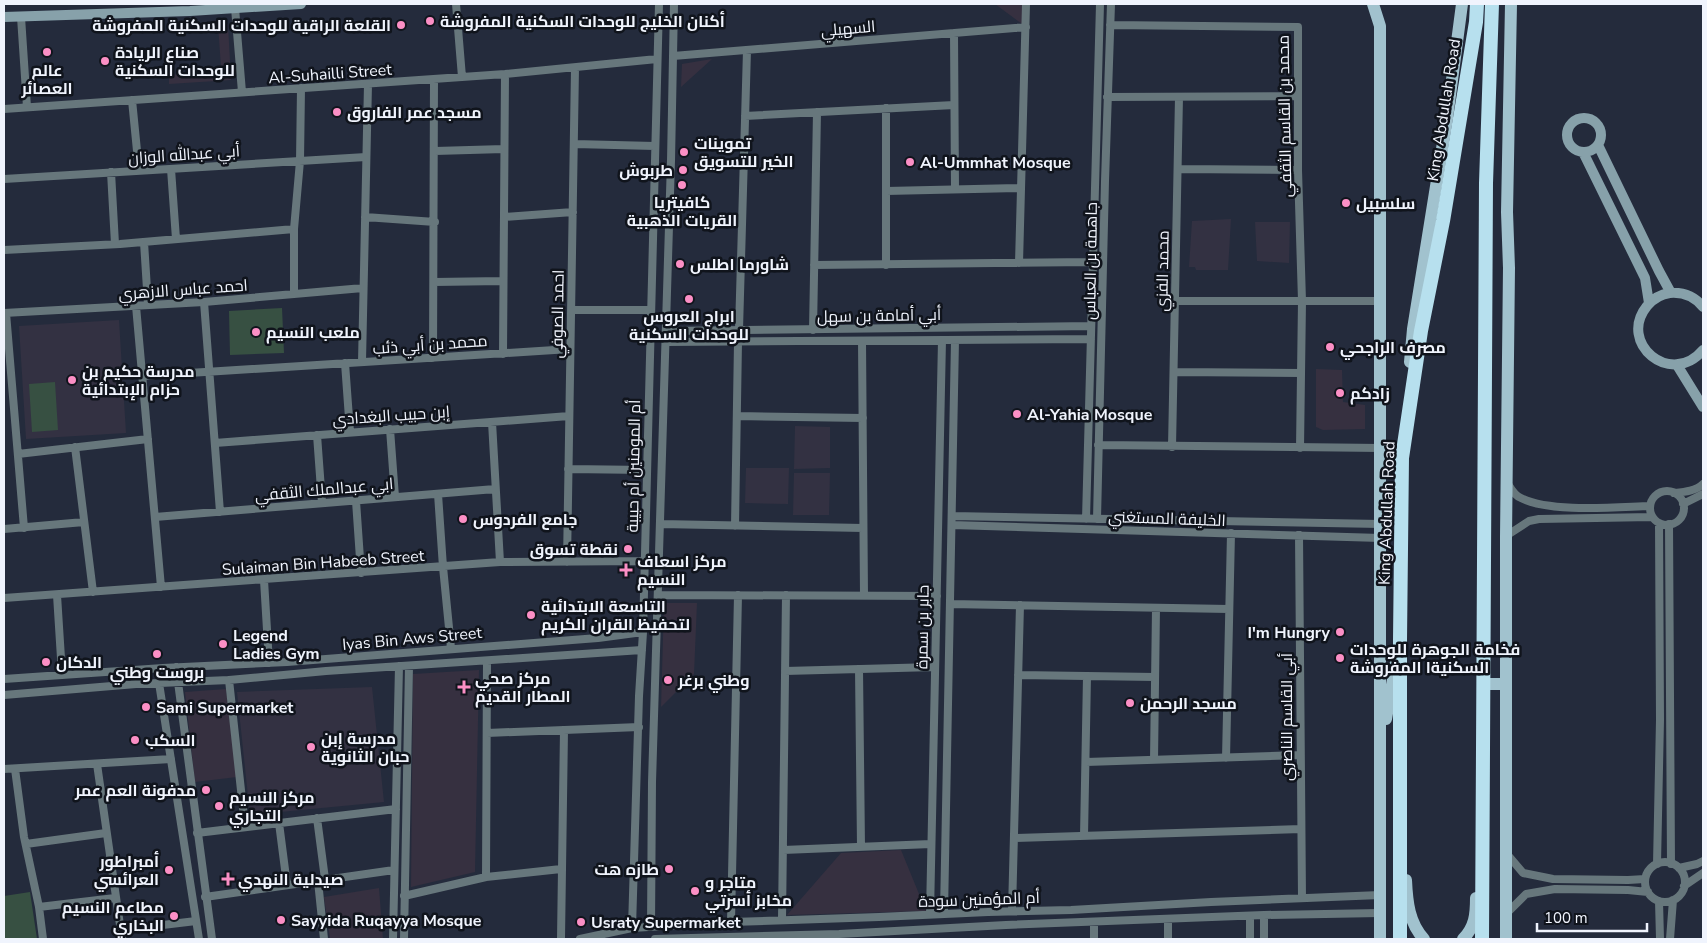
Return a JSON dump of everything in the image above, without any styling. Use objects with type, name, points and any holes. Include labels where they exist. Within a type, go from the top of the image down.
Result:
[{"type":"highway","name":"King Abdullah Road","points":[[1400,939],[1402,458],[1421,331],[1443,221],[1476,22],[1477,4]]},
{"type":"highway","points":[[1482,939],[1486,240],[1489,54],[1492,4]]},
{"type":"main road","points":[[4,17],[190,11],[301,4]]},
{"type":"main road","points":[[1374,4],[1380,26],[1380,939]]},
{"type":"main road","points":[[1402,458],[1413,329],[1447,118],[1462,4]]},
{"type":"main road","points":[[1506,939],[1507,212],[1511,4]]},
{"type":"main road","points":[[1583,152],[1592,150],[1598,144],[1601,132],[1597,124],[1590,119],[1577,120],[1568,130],[1568,138],[1572,146],[1583,152],[1645,278],[1649,303]]},
{"type":"main road","points":[[1598,144],[1659,271],[1672,293]]},
{"type":"main road","points":[[1702,305],[1690,296],[1672,293],[1659,296],[1649,303],[1640,319],[1638,332],[1642,344],[1649,354],[1659,361],[1677,365],[1702,356]]},
{"type":"main road","points":[[1677,365],[1703,407]]},
{"type":"main road","points":[[1380,752],[1400,640]]},
{"type":"main road","points":[[1483,684],[1506,684]]},
{"type":"main road","points":[[1463,939],[1470,933],[1474,925],[1477,866],[1482,857]]},
{"type":"main road","points":[[1400,858],[1406,876],[1408,902],[1414,925],[1424,939]]},
{"type":"street","points":[[456,4],[462,77]]},
{"type":"street","name":"أم المومنين أم حبيبة","points":[[632,928],[643,632],[659,4]]},
{"type":"street","name":"أم المومنين أم حبيبة","points":[[650,927],[652,782],[666,342],[674,4]]},
{"type":"street","points":[[1018,263],[1026,4]]},
{"type":"street","name":"جاهمة بن العباس","points":[[1086,519],[1100,4]]},
{"type":"street","name":"جاهمة بن العباس","points":[[1097,519],[1111,4]]},
{"type":"street","points":[[235,8],[242,92]]},
{"type":"street","points":[[21,17],[27,107]]},
{"type":"street","name":"محمد بن القاسم الثقفي","points":[[1110,25],[1298,27],[1298,170],[1302,301],[1300,448]]},
{"type":"street","name":"السهيلي","points":[[673,56],[1026,27]]},
{"type":"street","points":[[954,33],[955,189]]},
{"type":"street","points":[[739,330],[747,50]]},
{"type":"street","name":"Al-Suhailli Street","points":[[4,109],[505,74],[658,59]]},
{"type":"street","name":"احمد الصوفي","points":[[567,562],[575,68]]},
{"type":"street","points":[[502,354],[505,74]]},
{"type":"street","points":[[433,358],[435,222],[434,79]]},
{"type":"street","points":[[362,362],[368,84]]},
{"type":"street","points":[[294,294],[294,229],[300,161],[301,88]]},
{"type":"street","points":[[1107,97],[1298,96]]},
{"type":"street","name":"محمد الفزي","points":[[1172,446],[1179,97]]},
{"type":"street","points":[[132,100],[139,171]]},
{"type":"street","points":[[746,116],[954,105]]},
{"type":"street","points":[[886,108],[886,265]]},
{"type":"street","points":[[813,330],[817,112]]},
{"type":"street","points":[[574,144],[655,146]]},
{"type":"street","points":[[435,151],[504,150]]},
{"type":"street","name":"أبي عبدالله الوزان","points":[[4,179],[366,156]]},
{"type":"street","points":[[171,169],[176,239]]},
{"type":"street","points":[[1178,169],[1298,170]]},
{"type":"street","points":[[111,172],[115,244]]},
{"type":"street","points":[[886,191],[1020,188]]},
{"type":"street","points":[[504,216],[572,212]]},
{"type":"street","points":[[365,217],[435,222]]},
{"type":"street","points":[[4,250],[144,242],[294,229]]},
{"type":"street","points":[[144,242],[148,305]]},
{"type":"street","points":[[814,265],[1093,262]]},
{"type":"street","points":[[434,282],[503,281]]},
{"type":"street","name":"احمد عباس الازهري","points":[[5,313],[204,302],[363,288]]},
{"type":"street","points":[[1175,301],[1380,301]]},
{"type":"street","points":[[204,302],[220,512]]},
{"type":"street","points":[[136,306],[161,587]]},
{"type":"street","points":[[571,310],[651,310]]},
{"type":"street","points":[[5,313],[8,383],[18,454],[24,528]]},
{"type":"street","name":"أبي أمامة بن سهل","points":[[666,332],[1092,326]]},
{"type":"street","name":"أبي أمامة بن سهل","points":[[666,342],[1091,339]]},
{"type":"street","name":"جابر بن سمرة","points":[[930,914],[942,340]]},
{"type":"street","name":"جابر بن سمرة","points":[[944,913],[955,340]]},
{"type":"street","points":[[862,341],[864,596]]},
{"type":"street","points":[[735,526],[738,342]]},
{"type":"street","name":"محمد بن أبي ذئب","points":[[142,376],[570,349]]},
{"type":"street","points":[[345,363],[350,432]]},
{"type":"street","points":[[1174,372],[1301,373]]},
{"type":"street","name":"إبن حبيب البغدادي","points":[[215,443],[569,416]]},
{"type":"street","points":[[737,416],[863,418]]},
{"type":"street","points":[[492,422],[500,562]]},
{"type":"street","points":[[390,429],[395,497]]},
{"type":"street","points":[[317,435],[322,503]]},
{"type":"street","points":[[18,454],[148,439]]},
{"type":"street","points":[[1098,445],[1381,448]]},
{"type":"street","points":[[75,447],[93,592]]},
{"type":"street","points":[[568,469],[647,470]]},
{"type":"street","points":[[1508,484],[1519,498],[1541,506],[1650,506]]},
{"type":"street","points":[[1674,492],[1680,497],[1683,504],[1683,512],[1680,519],[1670,524],[1659,523],[1652,517],[1650,506],[1654,497],[1660,492],[1667,491],[1685,492],[1700,487],[1703,484]]},
{"type":"street","name":"ابي عبدالملك الثقفي","points":[[155,517],[495,489]]},
{"type":"street","points":[[438,494],[451,648]]},
{"type":"street","points":[[1683,504],[1703,494]]},
{"type":"street","points":[[356,500],[361,573]]},
{"type":"street","name":"الخليفة المستغني","points":[[952,516],[1381,524]]},
{"type":"street","points":[[1506,536],[1529,521],[1539,519],[1652,517]]},
{"type":"street","points":[[4,529],[84,522]]},
{"type":"street","points":[[1657,864],[1660,720],[1659,523]]},
{"type":"street","points":[[660,524],[864,528]]},
{"type":"street","points":[[1670,524],[1670,864]]},
{"type":"street","name":"الخليفة المستغني","points":[[952,525],[1381,538]]},
{"type":"street","points":[[1226,758],[1231,533]]},
{"type":"street","name":"أبي القاسم الناصري","points":[[1299,535],[1302,898]]},
{"type":"street","name":"Sulaiman Bin Habeeb Street","points":[[4,598],[500,562],[645,561]]},
{"type":"street","points":[[264,580],[269,662]]},
{"type":"street","points":[[57,595],[62,674]]},
{"type":"street","points":[[658,595],[937,596]]},
{"type":"street","points":[[731,922],[738,595]]},
{"type":"street","points":[[782,920],[786,596]]},
{"type":"street","points":[[950,604],[1228,609]]},
{"type":"street","points":[[1012,911],[1020,605]]},
{"type":"street","points":[[1154,760],[1156,608]]},
{"type":"street","name":"Iyas Bin Aws Street","points":[[4,679],[598,638],[643,632]]},
{"type":"street","name":"Iyas Bin Aws Street","points":[[4,695],[177,681],[229,680],[399,666],[487,662],[642,650]]},
{"type":"street","points":[[486,877],[487,662]]},
{"type":"street","points":[[393,939],[399,666]]},
{"type":"street","points":[[404,939],[409,666]]},
{"type":"street","points":[[176,667],[212,939]]},
{"type":"street","points":[[785,671],[935,667]]},
{"type":"street","points":[[859,669],[861,847]]},
{"type":"street","points":[[1018,675],[1155,677]]},
{"type":"street","points":[[1084,836],[1087,676]]},
{"type":"street","points":[[229,680],[245,827]]},
{"type":"street","points":[[159,683],[199,939]]},
{"type":"street","points":[[486,733],[639,727]]},
{"type":"street","points":[[561,939],[564,730]]},
{"type":"street","points":[[1086,762],[1300,756]]},
{"type":"street","points":[[4,770],[171,760]]},
{"type":"street","points":[[97,764],[122,939]]},
{"type":"street","points":[[15,769],[43,939]]},
{"type":"street","points":[[197,833],[396,809]]},
{"type":"street","points":[[317,818],[324,939]]},
{"type":"street","points":[[279,823],[287,885]]},
{"type":"street","points":[[1014,838],[1301,829]]},
{"type":"street","points":[[26,844],[106,833]]},
{"type":"street","points":[[783,850],[931,844]]},
{"type":"street","points":[[1507,854],[1523,873],[1553,879],[1645,879]]},
{"type":"street","points":[[1678,868],[1698,864],[1703,861]]},
{"type":"street","points":[[1684,886],[1683,876],[1678,868],[1670,864],[1657,864],[1649,870],[1645,879],[1648,892],[1654,899],[1659,901],[1673,900],[1680,894],[1684,886],[1703,873]]},
{"type":"street","points":[[404,896],[486,877],[561,869]]},
{"type":"street","points":[[205,897],[394,870]]},
{"type":"street","points":[[1507,913],[1526,894],[1555,889],[1648,892]]},
{"type":"street","name":"أم المؤمنين سودة","points":[[580,939],[632,928],[731,922],[1071,910],[1380,895]]},
{"type":"street","points":[[39,907],[115,898]]},
{"type":"street","points":[[1670,939],[1673,900]]},
{"type":"street","points":[[1659,901],[1660,939]]},
{"type":"street","name":"أم المؤمنين سودة","points":[[654,939],[839,937],[1094,922],[1264,915],[1380,913]]},
{"type":"street","points":[[1264,915],[1264,939]]},
{"type":"street","points":[[1250,916],[1250,939]]},
{"type":"street","points":[[1168,919],[1168,939]]},
{"type":"street","points":[[121,930],[196,921]]},
{"type":"street","points":[[1094,922],[1094,939]]},
{"type":"shaded area","points":[[995,4],[1022,4],[1022,24]]},
{"type":"shaded area","points":[[228,24],[231,80],[169,84],[169,75],[216,71],[221,67],[218,25]]},
{"type":"shaded area","points":[[712,59],[681,87],[682,64]]},
{"type":"shaded area","points":[[1231,219],[1228,270],[1196,270],[1195,267],[1189,267],[1192,221]]},
{"type":"shaded area","points":[[1255,222],[1290,222],[1289,263],[1257,261]]},
{"type":"shaded area","name":"مدرسة حكيم بن حزام الإبتدائية","points":[[119,320],[126,433],[26,439],[19,326]]},
{"type":"shaded area","points":[[1316,369],[1342,370],[1343,402],[1365,405],[1365,429],[1323,430],[1316,427]]},
{"type":"shaded area","points":[[795,426],[830,427],[830,468],[794,469]]},
{"type":"shaded area","points":[[746,468],[789,468],[788,504],[745,503]]},
{"type":"shaded area","points":[[794,473],[830,473],[829,515],[793,515]]},
{"type":"shaded area","points":[[664,603],[697,603],[694,674],[661,707]]},
{"type":"shaded area","points":[[479,670],[475,872],[411,887],[413,674]]},
{"type":"shaded area","name":"مدرسة إبن حبان الثانوية","points":[[372,687],[384,802],[250,815],[237,692]]},
{"type":"shaded area","points":[[226,689],[237,777],[195,782],[185,692]]},
{"type":"shaded area","points":[[901,850],[926,911],[787,915],[841,853]]},
{"type":"shaded area","points":[[379,888],[383,939],[330,939],[324,897]]},
{"type":"green space","name":"ملعب النسيم","points":[[282,308],[284,353],[230,355],[229,311]]},
{"type":"green space","points":[[55,382],[58,430],[32,432],[29,384]]},
{"type":"green space","points":[[30,892],[37,939],[4,939],[4,896]]},
{"type":"place","name":"أكنان الخليج للوحدات السكنية المفروشة","points":[[430,21]]},
{"type":"place","name":"القلعة الراقية للوحدات السكنية المفروشة","points":[[401,25]]},
{"type":"place","name":"عالم العصائر","points":[[47,52]]},
{"type":"place","name":"صناع الريادة للوحدات السكنية","points":[[105,61]]},
{"type":"place","name":"مسجد عمر الفاروق","points":[[337,112]]},
{"type":"place","name":"تموينات الخير للتسويق","points":[[684,152]]},
{"type":"place","name":"Al-Ummhat Mosque","points":[[910,162]]},
{"type":"place","name":"طربوش","points":[[683,170]]},
{"type":"place","name":"كافيتريا القريات الذهبية","points":[[682,185]]},
{"type":"place","name":"سلسبيل","points":[[1346,203]]},
{"type":"place","name":"شاورما اطلس","points":[[680,264]]},
{"type":"place","name":"ابراج العروس للوحدات السكنية","points":[[689,299]]},
{"type":"place","name":"ملعب النسيم","points":[[256,332]]},
{"type":"place","name":"مصرف الراجحي","points":[[1330,347]]},
{"type":"place","name":"مدرسة حكيم بن حزام الإبتدائية","points":[[72,380]]},
{"type":"place","name":"زادكم","points":[[1340,393]]},
{"type":"place","name":"Al-Yahia Mosque","points":[[1017,414]]},
{"type":"place","name":"جامع الفردوس","points":[[463,519]]},
{"type":"place","name":"نقطة تسوق","points":[[628,549]]},
{"type":"place","name":"مركز اسعاف النسيم","points":[[626,570]]},
{"type":"place","name":"التاسعة الابتدائية لتحفيظ القران الكريم","points":[[531,615]]},
{"type":"place","name":"I'm Hungry","points":[[1340,632]]},
{"type":"place","name":"Legend Ladies Gym","points":[[223,644]]},
{"type":"place","name":"بروست وطني","points":[[157,654]]},
{"type":"place","name":"فخامة الجوهرة للوحدات السكنيةا المفروشة","points":[[1340,658]]},
{"type":"place","name":"الدكان","points":[[46,662]]},
{"type":"place","name":"وطني برغر","points":[[668,680]]},
{"type":"place","name":"مركز صحي المطار القديم","points":[[464,687]]},
{"type":"place","name":"مسجد الرحمن","points":[[1130,703]]},
{"type":"place","name":"Sami Supermarket","points":[[146,707]]},
{"type":"place","name":"السكب","points":[[135,740]]},
{"type":"place","name":"مدرسة إبن حبان الثانوية","points":[[311,747]]},
{"type":"place","name":"مدفونة العم عمر","points":[[206,790]]},
{"type":"place","name":"مركز النسيم التجاري","points":[[219,806]]},
{"type":"place","name":"طازه هت","points":[[669,869]]},
{"type":"place","name":"أمبراطور العرائسي","points":[[169,870]]},
{"type":"place","name":"صيدلية النهدي","points":[[228,879]]},
{"type":"place","name":"متاجر و مخابز أسرتي","points":[[695,891]]},
{"type":"place","name":"مطاعم النسيم البخاري","points":[[174,916]]},
{"type":"place","name":"Sayyida Ruqayya Mosque","points":[[281,920]]},
{"type":"place","name":"Usraty Supermarket","points":[[581,922]]}]
